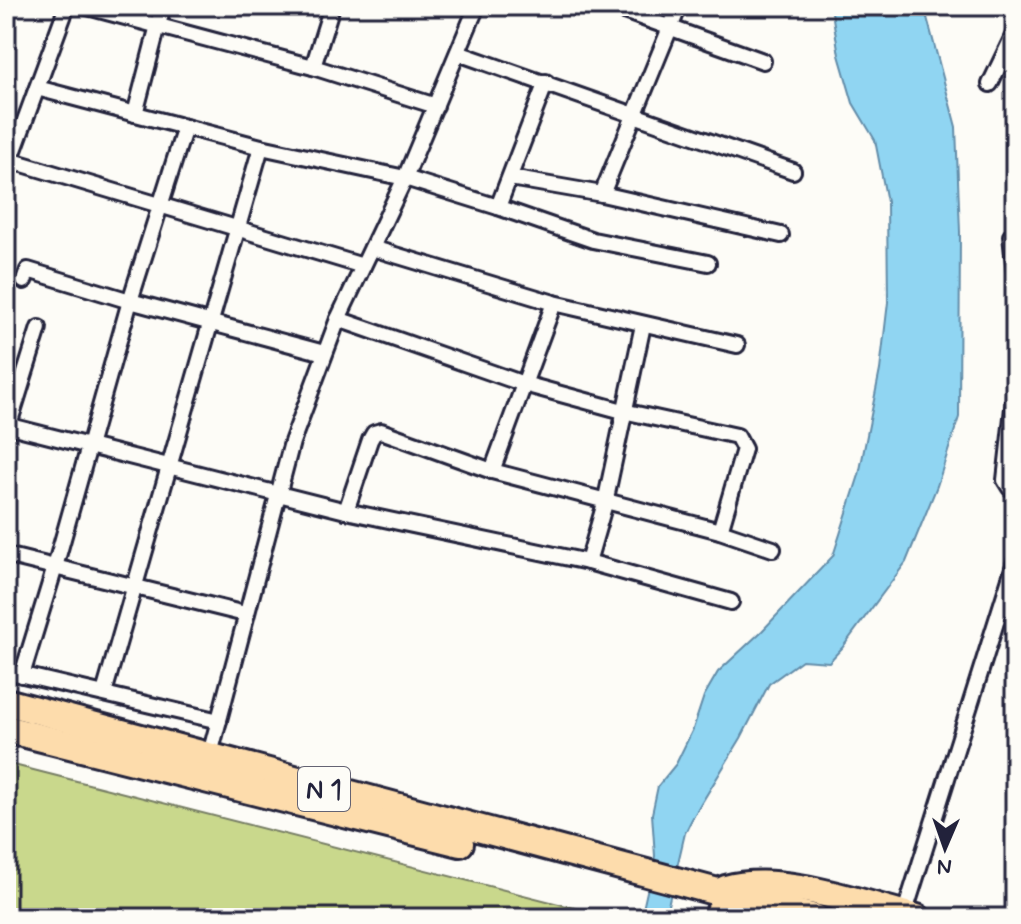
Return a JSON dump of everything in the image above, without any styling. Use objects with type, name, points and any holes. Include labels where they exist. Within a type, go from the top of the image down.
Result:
[{"type":"highway","name":"N 1","points":[[6,702],[675,890],[746,918]]},
{"type":"highway","name":"N 1","points":[[6,729],[641,881]]},
{"type":"highway","points":[[722,907],[746,883],[817,893],[911,916]]},
{"type":"highway","name":"N 1","points":[[722,907],[815,918]]},
{"type":"street","points":[[67,6],[7,164],[161,205],[363,266]]},
{"type":"street","points":[[84,6],[313,67],[436,106]]},
{"type":"street","points":[[135,114],[163,6]]},
{"type":"street","points":[[313,67],[332,6]]},
{"type":"street","points":[[209,758],[292,442],[338,319],[405,178],[477,6]]},
{"type":"street","points":[[610,6],[763,61]]},
{"type":"street","points":[[602,194],[679,6]]},
{"type":"street","points":[[990,84],[1015,32]]},
{"type":"street","points":[[458,53],[793,171]]},
{"type":"street","points":[[498,207],[546,82]]},
{"type":"street","points":[[37,88],[261,147],[405,178],[593,240],[708,263]]},
{"type":"street","points":[[22,675],[130,301],[185,127]]},
{"type":"street","points":[[104,693],[261,147]]},
{"type":"street","points":[[510,178],[602,194],[781,235]]},
{"type":"street","points":[[1011,236],[1015,272]]},
{"type":"street","points":[[372,248],[554,303],[737,345]]},
{"type":"street","points":[[24,281],[28,270],[324,353]]},
{"type":"street","points":[[492,471],[554,303]]},
{"type":"street","points":[[338,319],[524,384],[623,411],[737,436],[744,449],[720,531]]},
{"type":"street","points":[[588,562],[605,503],[643,325]]},
{"type":"street","points":[[39,328],[7,428],[346,511],[588,562],[731,602]]},
{"type":"street","points":[[1015,390],[1005,480],[1015,491]]},
{"type":"street","points":[[346,511],[370,440],[374,433],[381,431],[492,471],[720,531],[773,549]]},
{"type":"street","points":[[6,555],[245,614]]},
{"type":"street","points":[[911,916],[1015,562]]},
{"type":"street","points":[[6,671],[219,721]]},
{"type":"green space","points":[[6,763],[602,915],[611,918],[6,918]]},
{"type":"water","points":[[831,6],[924,6],[956,127],[960,232],[959,417],[937,486],[906,562],[829,662],[802,660],[769,684],[685,833],[665,918],[641,918],[655,856],[652,814],[658,786],[676,764],[704,696],[718,672],[833,556],[859,475],[880,370],[888,302],[887,202],[875,140],[853,103],[839,55]]}]
